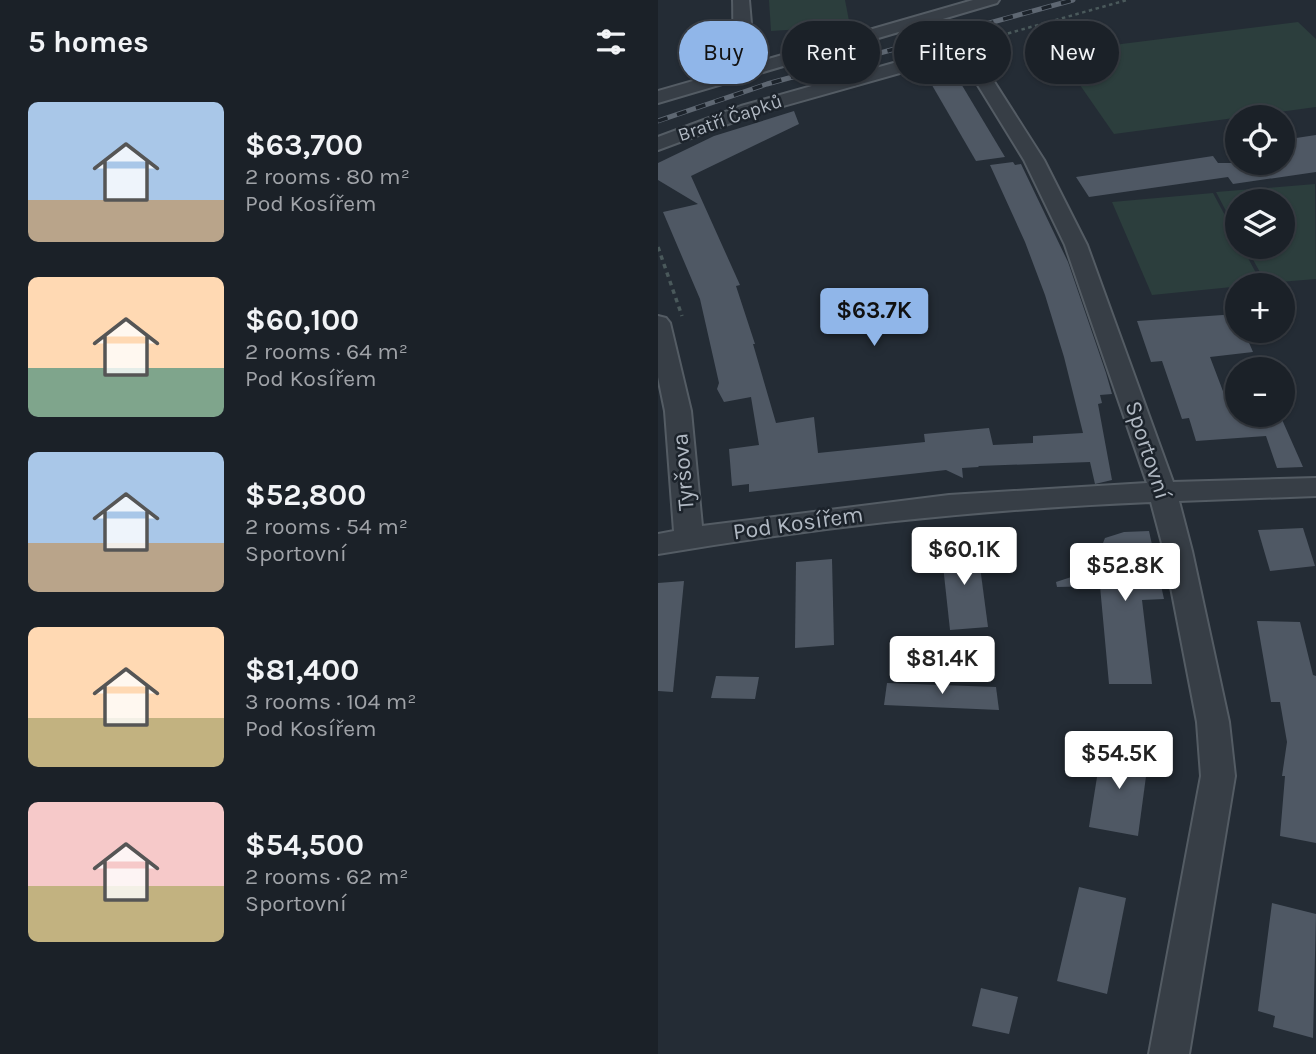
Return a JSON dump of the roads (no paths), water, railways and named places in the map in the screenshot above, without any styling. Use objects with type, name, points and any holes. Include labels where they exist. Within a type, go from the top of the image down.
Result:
[{"type":"street","points":[[741,0],[742,21]]},
{"type":"street","points":[[768,64],[969,3],[991,0]]},
{"type":"street","name":"Bratří Čapků","points":[[658,144],[748,110],[894,67]]},
{"type":"street","points":[[658,97],[701,84]]},
{"type":"street","name":"Sportovní","points":[[986,84],[1027,146],[1076,245],[1102,313],[1163,493],[1193,619],[1217,746],[1218,776],[1169,1054]]},
{"type":"street","name":"Tyršova","points":[[671,322],[689,539]]},
{"type":"street","name":"Pod Kosířem","points":[[658,544],[930,506],[1163,493],[1316,488]]},
{"type":"railway","points":[[658,121],[767,84],[1073,0]]}]
